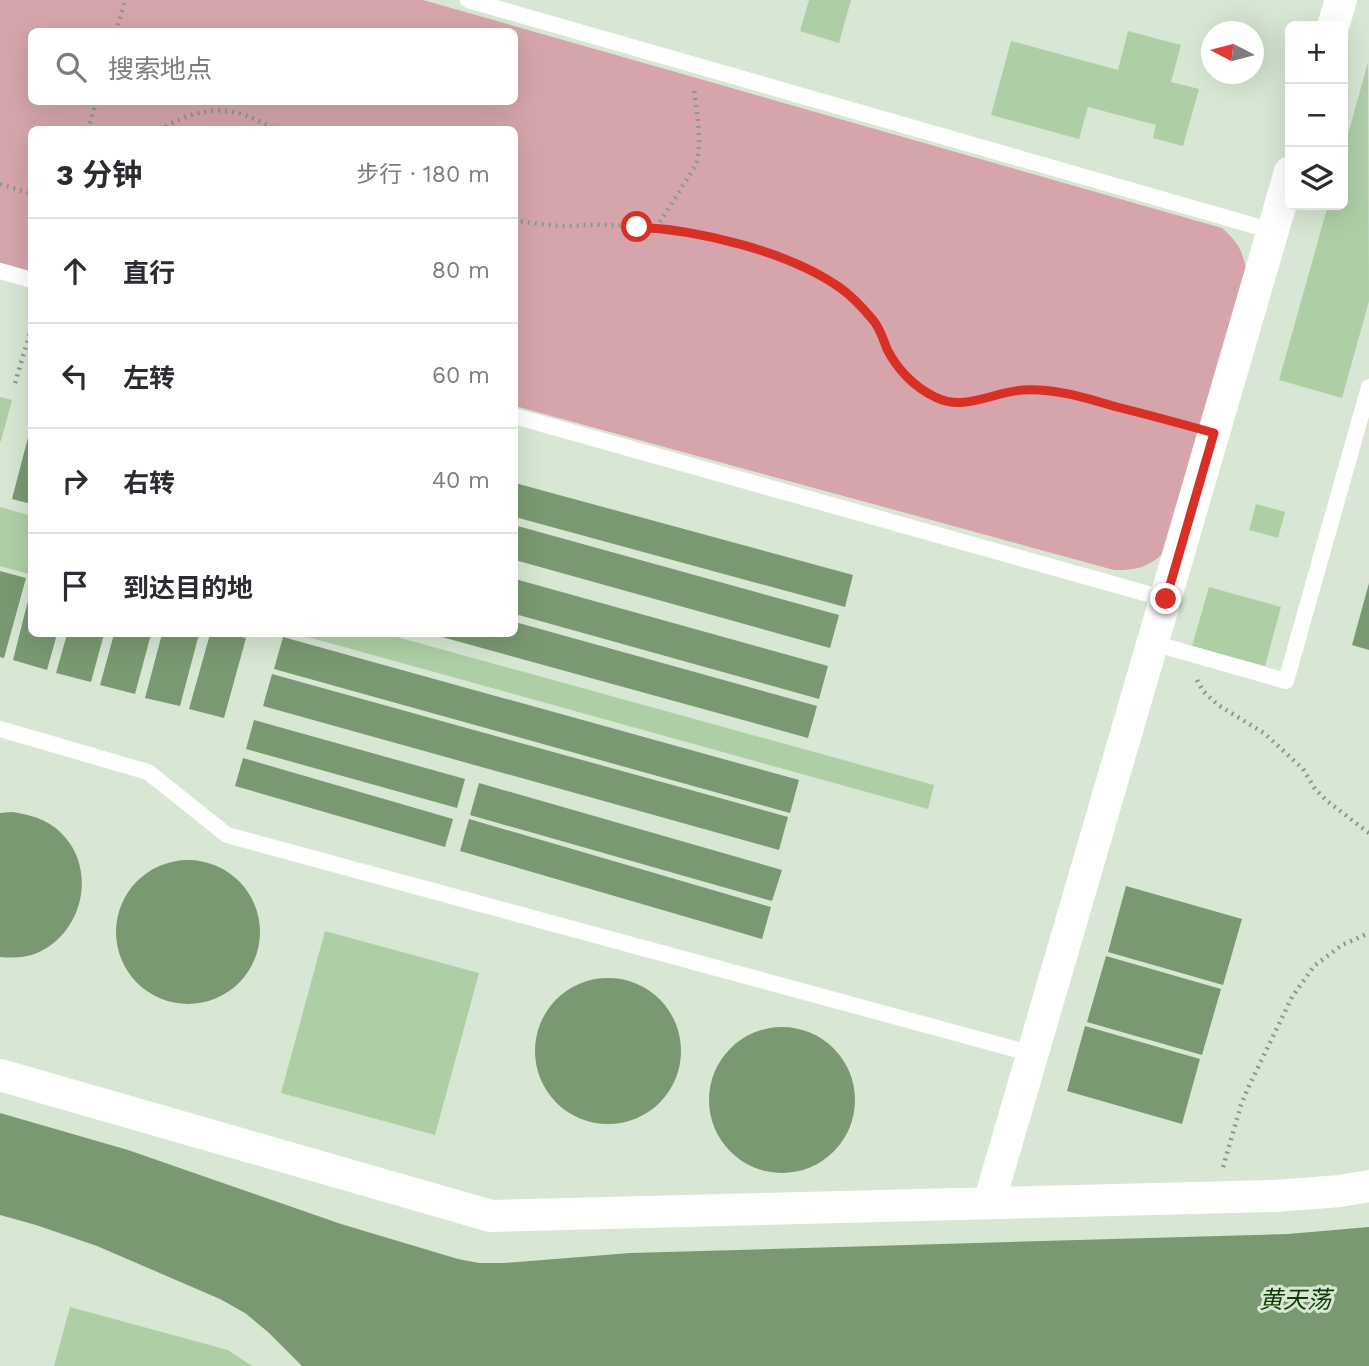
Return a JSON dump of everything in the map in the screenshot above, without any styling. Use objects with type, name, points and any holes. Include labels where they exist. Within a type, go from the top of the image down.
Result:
[{"type":"street","points":[[1335,21],[1341,0]]},
{"type":"street","points":[[989,1203],[1032,1054],[1167,647],[1166,599],[1285,189]]},
{"type":"street","points":[[0,1075],[491,1216],[1274,1196],[1369,1186]]},
{"type":"lane","points":[[468,0],[1273,231]]},
{"type":"lane","points":[[0,271],[28,279]]},
{"type":"lane","points":[[1167,647],[1286,681],[1369,387]]},
{"type":"lane","points":[[518,417],[1166,599]]},
{"type":"lane","points":[[0,729],[148,772],[227,835],[1032,1054]]},
{"type":"path","points":[[117,28],[125,0]]},
{"type":"path","points":[[656,228],[690,176],[698,158],[692,64]]},
{"type":"path","points":[[89,126],[95,105]]},
{"type":"path","points":[[166,126],[206,110],[218,109],[245,114],[268,126]]},
{"type":"path","points":[[0,184],[28,193]]},
{"type":"path","points":[[518,221],[542,225],[584,224],[656,228],[728,242],[812,272],[838,287],[860,305],[876,324],[892,358],[911,381],[935,397],[949,402],[961,403],[1020,390],[1071,394],[1214,433]]},
{"type":"path","points":[[15,383],[28,339]]},
{"type":"path","points":[[1167,647],[1218,705],[1264,733],[1303,769],[1315,789],[1327,801],[1369,833]]},
{"type":"path","points":[[1214,1197],[1245,1096],[1292,997],[1314,966],[1342,945],[1369,933]]},
{"type":"shaded area","points":[[0,0],[423,0],[1222,228],[1238,245],[1246,268],[1164,553],[1141,567],[1114,570],[518,407],[518,126],[28,126],[28,271],[0,263]]},
{"type":"water","points":[[28,438],[28,503],[12,499]]},
{"type":"water","points":[[518,484],[853,575],[845,607],[518,518]]},
{"type":"water","points":[[518,526],[839,615],[830,648],[518,561]]},
{"type":"water","points":[[0,571],[26,578],[4,658],[0,657]]},
{"type":"water","points":[[518,580],[828,666],[819,699],[518,615]]},
{"type":"water","points":[[1369,583],[1369,650],[1352,645]]},
{"type":"water","points":[[28,601],[28,637],[56,637],[47,670],[13,660]]},
{"type":"water","points":[[518,623],[817,706],[808,738],[442,637],[518,637]]},
{"type":"water","points":[[66,637],[103,637],[91,682],[56,673]]},
{"type":"water","points":[[113,637],[150,637],[135,694],[100,685]]},
{"type":"water","points":[[161,637],[198,637],[180,706],[145,698]]},
{"type":"water","points":[[209,637],[246,638],[224,718],[189,709]]},
{"type":"water","points":[[283,637],[799,780],[790,813],[274,669]]},
{"type":"water","points":[[272,674],[788,817],[779,850],[263,706]]},
{"type":"water","points":[[254,720],[465,779],[457,808],[246,749]]},
{"type":"water","points":[[243,758],[453,819],[445,847],[235,786]]},
{"type":"water","points":[[479,783],[782,870],[772,901],[470,815]]},
{"type":"water","points":[[12,812],[40,819],[64,836],[80,867],[82,884],[80,901],[65,932],[37,953],[10,958],[0,957],[0,813]]},
{"type":"water","points":[[469,819],[771,907],[762,939],[460,851]]},
{"type":"water","points":[[188,860],[216,865],[239,881],[255,904],[260,932],[255,960],[239,983],[216,999],[188,1004],[160,999],[137,983],[121,960],[116,932],[121,904],[137,881],[160,865]]},
{"type":"water","points":[[1126,886],[1242,919],[1223,985],[1108,952]]},
{"type":"water","points":[[1106,956],[1221,989],[1202,1055],[1087,1022]]},
{"type":"water","points":[[608,978],[636,984],[659,1000],[675,1023],[681,1051],[675,1079],[659,1102],[636,1118],[608,1124],[580,1118],[557,1102],[541,1079],[535,1051],[541,1023],[557,1000],[580,984]]},
{"type":"water","points":[[1085,1026],[1200,1059],[1182,1124],[1067,1091]]},
{"type":"water","points":[[782,1027],[810,1033],[833,1049],[849,1072],[855,1100],[849,1128],[833,1151],[810,1167],[782,1173],[754,1167],[731,1151],[715,1128],[709,1100],[715,1072],[731,1049],[754,1033]]},
{"type":"water","name":"黄天荡","points":[[0,1113],[128,1150],[341,1224],[479,1263],[630,1253],[1288,1234],[1369,1227],[1369,1366],[302,1366],[245,1313],[220,1299],[97,1246],[0,1215]]},
{"type":"building","points":[[809,0],[851,0],[839,43],[800,31]]},
{"type":"building","points":[[1128,31],[1181,45],[1171,82],[1199,89],[1183,146],[1153,138],[1156,125],[1088,107],[1079,139],[991,115],[1011,41],[1118,70]]},
{"type":"building","points":[[1368,62],[1369,301],[1342,398],[1279,380],[1327,210],[1348,210],[1348,135]]},
{"type":"building","points":[[0,397],[12,400],[1,441],[0,441]]},
{"type":"building","points":[[1256,504],[1285,512],[1278,538],[1249,530]]},
{"type":"building","points":[[0,507],[28,515],[28,574],[0,566]]},
{"type":"building","points":[[1209,587],[1281,607],[1265,666],[1192,646]]},
{"type":"building","points":[[308,637],[397,637],[934,785],[928,809]]},
{"type":"building","points":[[325,931],[479,973],[435,1135],[281,1093]]},
{"type":"building","points":[[70,1307],[228,1350],[252,1366],[54,1366]]},
{"type":"route","points":[[637,227],[677,231],[728,242],[788,261],[812,272],[838,287],[860,305],[876,324],[892,358],[911,381],[935,397],[949,402],[979,400],[1020,390],[1071,394],[1214,433],[1166,599]]}]
